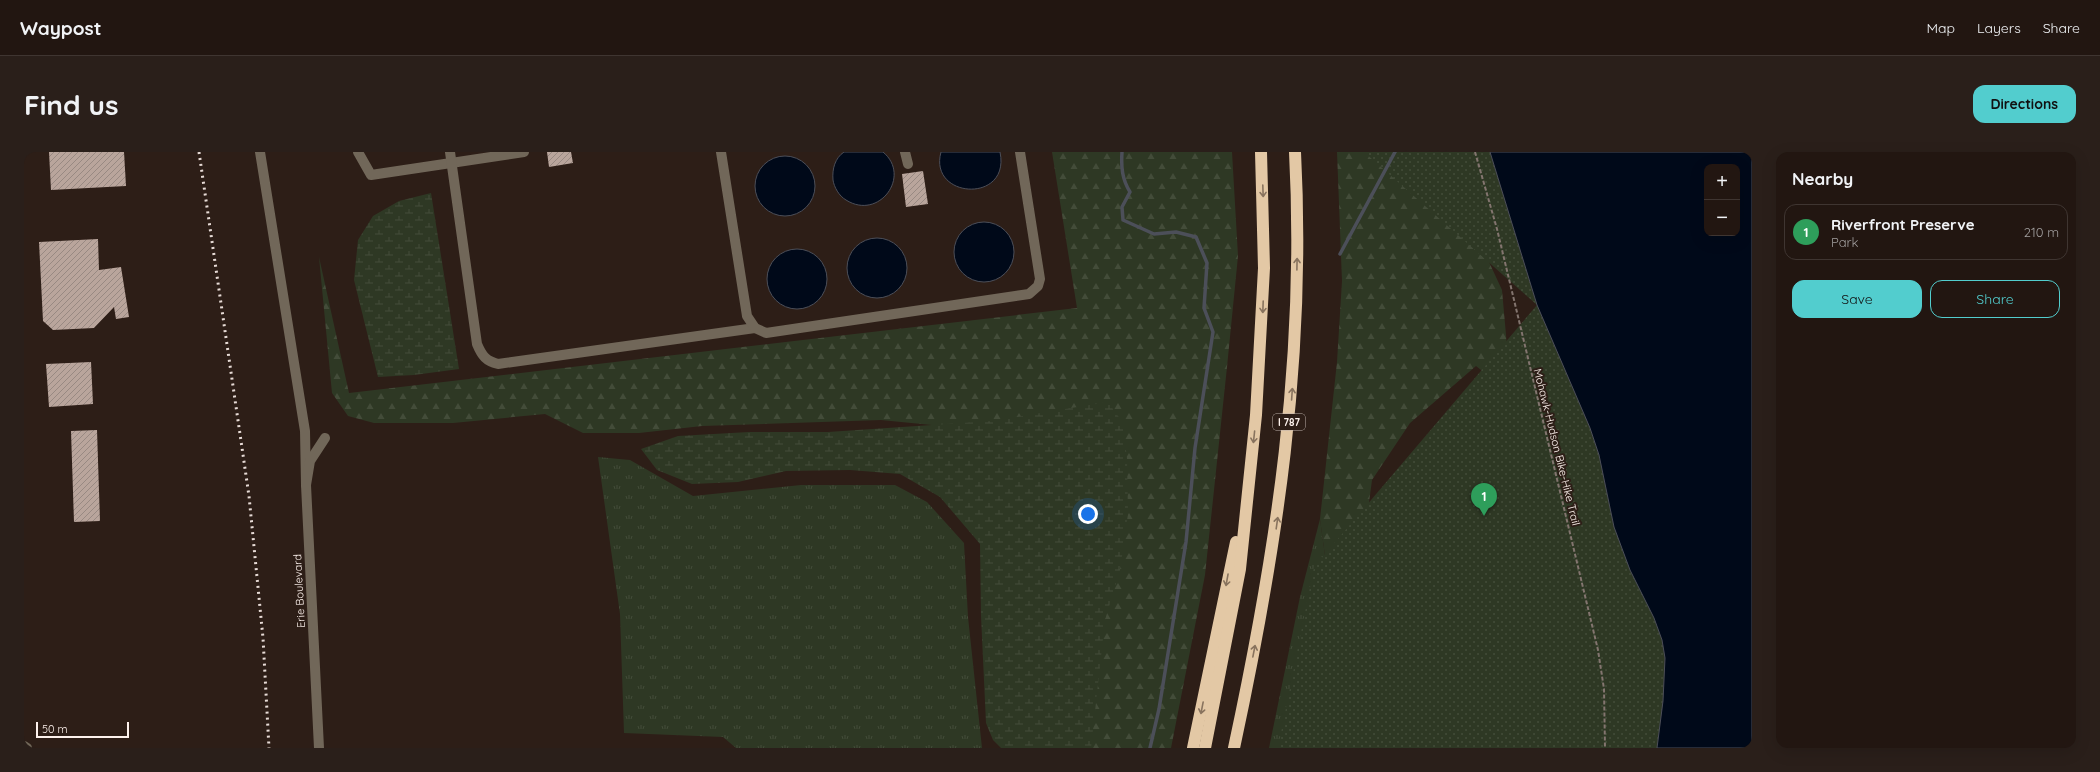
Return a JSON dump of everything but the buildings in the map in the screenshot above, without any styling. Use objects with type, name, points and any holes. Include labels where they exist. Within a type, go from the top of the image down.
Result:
[{"type":"highway","name":"I 787","points":[[1205,748],[1240,569],[1256,415],[1263,317],[1264,230],[1261,152]]},
{"type":"highway","name":"I 787","points":[[1234,748],[1273,547],[1290,409],[1297,277],[1295,152]]},
{"type":"highway","points":[[1193,748],[1228,572],[1246,502]]},
{"type":"highway","points":[[1241,748],[1246,689]]},
{"type":"street","points":[[260,152],[305,431],[306,485]]},
{"type":"street","points":[[358,152],[371,175],[524,152]]},
{"type":"street","points":[[450,152],[477,344],[481,354],[489,362],[498,364],[755,328]]},
{"type":"street","points":[[721,152],[747,316],[755,328],[766,333],[1029,294],[1038,286],[1040,279],[1020,152]]},
{"type":"street","points":[[905,152],[908,164]]},
{"type":"street","name":"Erie Boulevard","points":[[319,748],[306,485],[310,461],[325,438]]},
{"type":"path","name":"Mohawk-Hudson Bike-Hike Trail","points":[[1475,152],[1497,229],[1598,650],[1604,688],[1606,748]]},
{"type":"green space","points":[[1052,152],[1232,152],[1238,256],[1227,367],[1205,575],[1171,748],[1063,748],[1013,433],[881,420],[702,426],[639,433],[583,433],[545,414],[453,423],[374,423],[348,416],[332,393],[319,257],[349,393],[1077,308]]},
{"type":"green space","points":[[1337,152],[1412,152],[1477,236],[1502,290],[1510,380],[1495,381],[1476,366],[1410,423],[1372,480],[1365,533],[1328,578],[1320,519],[1337,362],[1342,281]]},
{"type":"green space","points":[[1364,152],[1490,152],[1537,305]]},
{"type":"green space","points":[[431,193],[459,369],[414,375],[378,377],[354,280],[358,240],[373,216],[399,201]]},
{"type":"green space","points":[[1537,305],[1590,428],[1599,455],[1614,527],[1654,618],[1662,640],[1665,658],[1663,701],[1657,748],[1278,748],[1314,567]]},
{"type":"green space","points":[[1108,402],[1123,423],[1127,459],[1128,514],[1120,570],[1105,620],[1091,748],[1001,748],[993,740],[986,723],[981,616],[980,544],[940,497],[900,474],[850,470],[786,471],[738,482],[692,484],[657,470],[641,449],[678,436],[749,432],[828,432],[991,421]]},
{"type":"green space","points":[[598,457],[630,460],[693,496],[801,485],[895,485],[927,502],[964,543],[968,617],[982,748],[736,748],[723,737],[624,733],[620,614]]},
{"type":"green space","points":[[1320,519],[1328,578],[1328,748],[1269,748],[1300,597]]},
{"type":"water","points":[[844,152],[883,152],[891,162],[894,173],[893,183],[888,193],[880,200],[870,205],[858,205],[843,198],[839,194],[834,183],[833,172],[838,157]]},
{"type":"water","points":[[941,152],[1000,152],[1000,169],[994,181],[983,187],[970,189],[957,186],[946,179],[940,168]]},
{"type":"water","points":[[1490,152],[1752,152],[1752,748],[1657,748],[1663,701],[1665,658],[1662,640],[1654,618],[1630,570],[1614,527],[1599,455],[1590,428],[1537,305]]},
{"type":"water","points":[[779,156],[791,156],[807,164],[813,174],[815,186],[813,198],[807,208],[791,216],[779,216],[763,208],[755,192],[755,180],[763,164]]},
{"type":"water","points":[[978,222],[990,222],[1006,230],[1012,240],[1014,252],[1012,264],[1006,274],[990,282],[978,282],[962,274],[954,258],[954,246],[962,230]]},
{"type":"water","points":[[871,238],[883,238],[899,246],[905,256],[907,268],[905,280],[899,290],[883,298],[871,298],[855,290],[847,274],[847,262],[855,246]]},
{"type":"water","points":[[791,249],[803,249],[819,257],[825,267],[827,279],[825,291],[819,301],[803,309],[791,309],[775,301],[767,285],[767,273],[775,257]]},
{"type":"waterway","points":[[1122,152],[1123,173],[1125,182],[1130,192],[1122,207],[1123,220],[1154,234],[1176,232],[1196,237],[1207,263],[1204,308],[1213,332],[1195,448],[1186,542],[1159,709],[1150,748]]},
{"type":"waterway","points":[[1340,254],[1395,152]]},
{"type":"railway","points":[[199,152],[249,496],[263,638],[269,748]]},
{"type":"place","name":"Riverfront Preserve","points":[[1484,516]]}]
